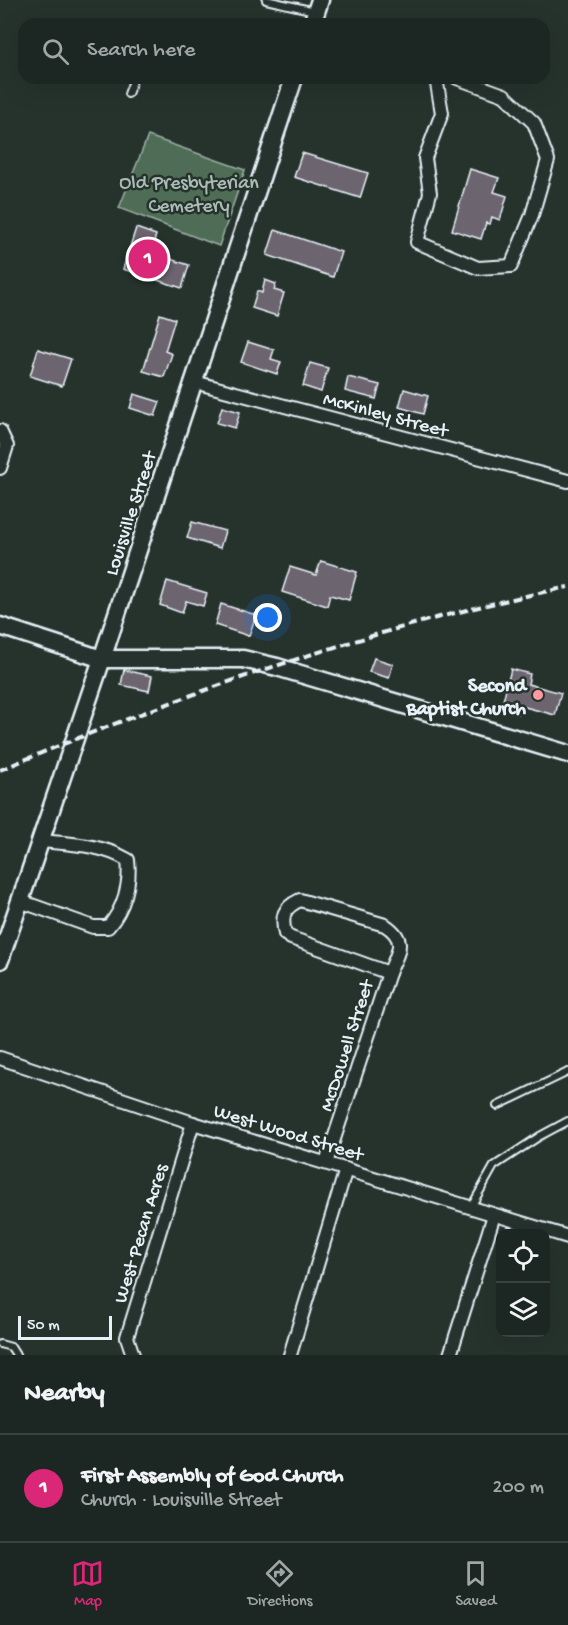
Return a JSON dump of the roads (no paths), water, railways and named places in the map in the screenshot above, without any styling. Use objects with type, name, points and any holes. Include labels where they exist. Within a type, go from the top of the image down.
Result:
[{"type":"street","name":"Louisville Street","points":[[0,960],[194,382],[289,84]]},
{"type":"street","points":[[437,84],[442,113],[425,158],[430,193],[417,242],[478,268],[511,266],[532,215],[548,160],[534,123],[504,95],[474,84]]},
{"type":"street","name":"McKinley Street","points":[[194,382],[568,481]]},
{"type":"street","points":[[0,430],[7,446],[0,468]]},
{"type":"street","points":[[0,626],[102,659],[243,659],[567,750]]},
{"type":"street","points":[[20,901],[93,927],[108,927],[117,916],[130,877],[128,860],[113,851],[90,846],[40,841]]},
{"type":"street","name":"McDowell Street","points":[[326,1164],[400,941],[395,932],[385,926],[300,900],[290,905],[284,912],[285,933],[291,938],[389,973]]},
{"type":"street","name":"West Wood Street","points":[[0,1058],[193,1123],[568,1237]]},
{"type":"street","name":"West Pecan Acres","points":[[133,1355],[127,1337],[193,1123]]},
{"type":"street","points":[[290,1355],[346,1169]]},
{"type":"street","points":[[450,1355],[494,1215]]},
{"type":"lane","points":[[266,0],[316,12]]},
{"type":"lane","points":[[128,94],[132,84]]},
{"type":"lane","points":[[497,1106],[568,1072]]},
{"type":"lane","points":[[471,1208],[494,1166],[568,1121]]},
{"type":"lane","points":[[0,1344],[11,1347],[16,1355]]},
{"type":"railway","points":[[0,770],[209,689],[351,642],[423,621],[568,587]]},
{"type":"place","name":"First Assembly of God Church","points":[[148,259]]},
{"type":"place","name":"Second Baptist Church","points":[[538,695]]},
{"type":"park label","name":"Old Presbyterian Cemetery","points":[[189,192]]}]
